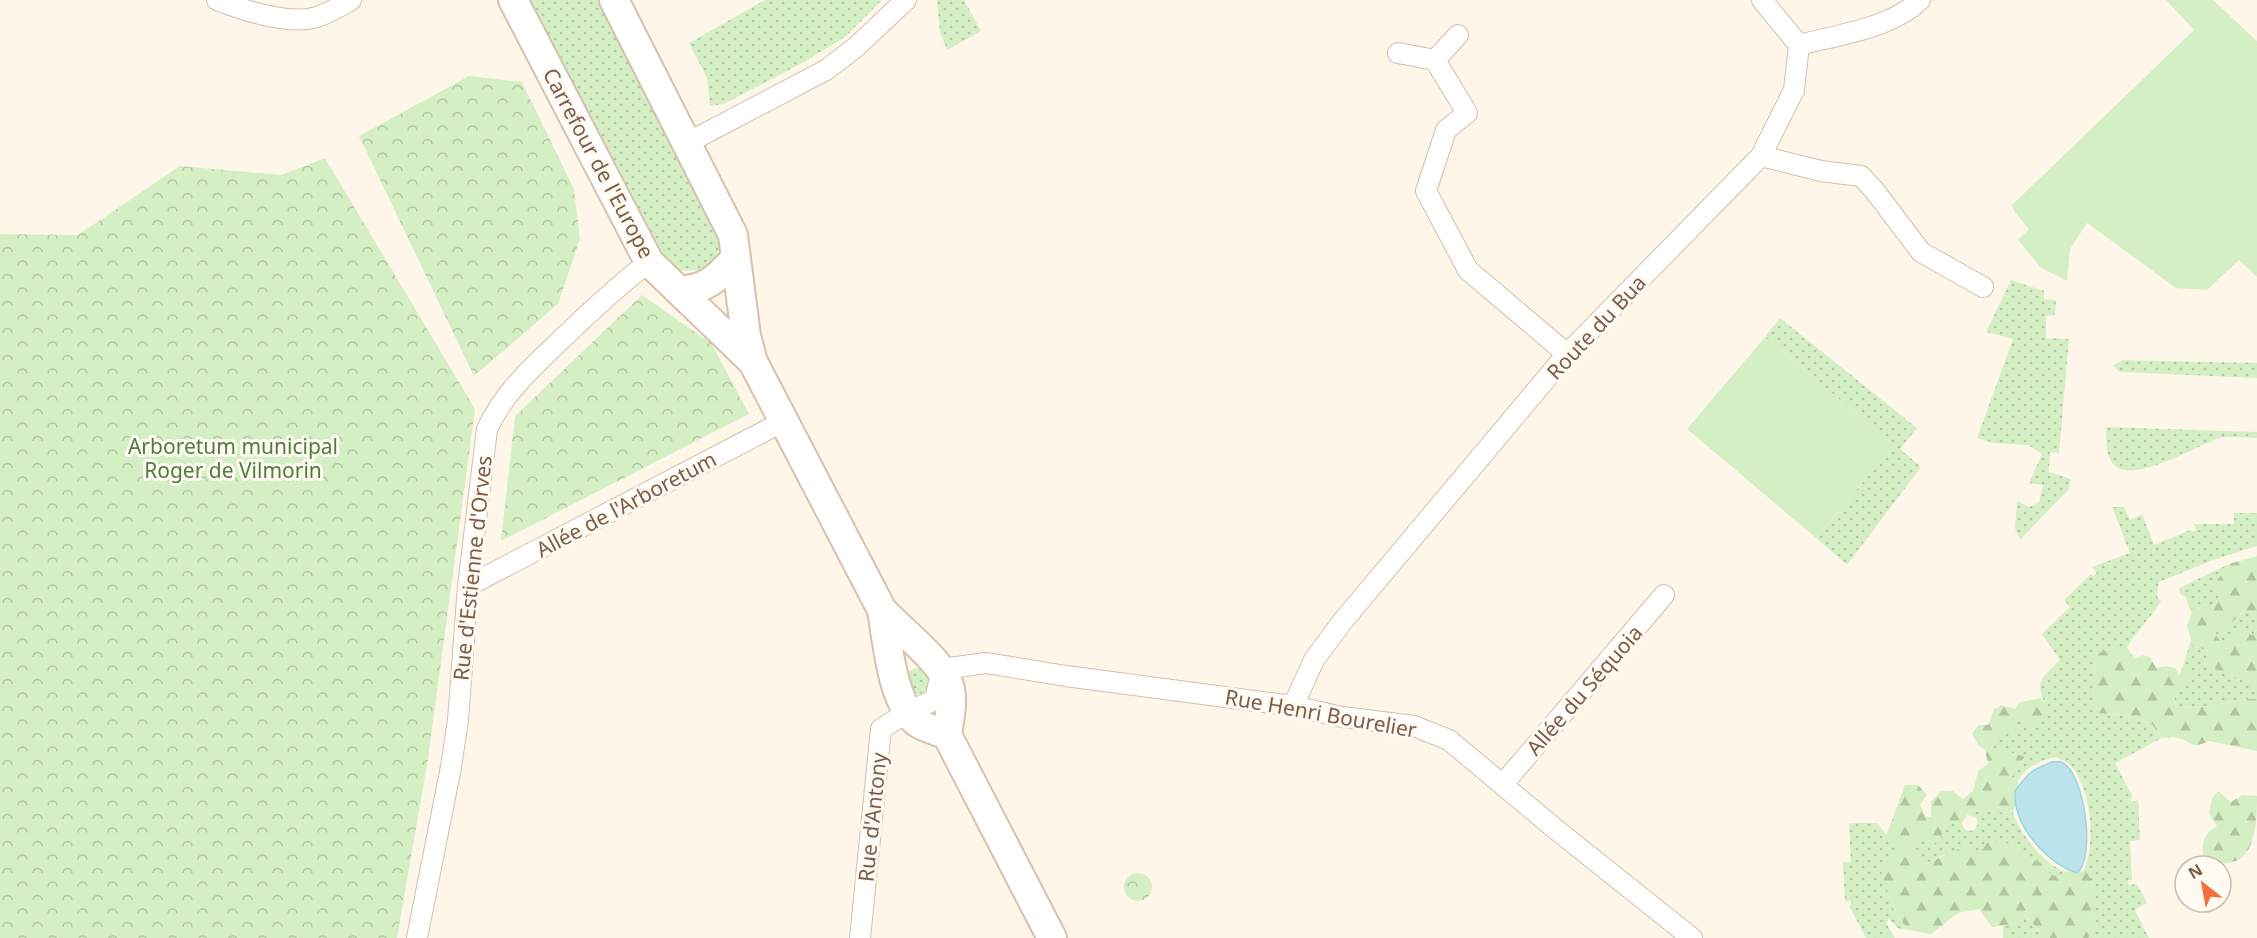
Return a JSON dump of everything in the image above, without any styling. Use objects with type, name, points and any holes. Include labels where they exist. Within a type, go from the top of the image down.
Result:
[{"type":"street","points":[[217,0],[234,7],[265,14],[303,19],[314,18],[351,0]]},
{"type":"street","name":"Carrefour de l'Europe","points":[[513,0],[650,262],[753,362]]},
{"type":"street","points":[[614,0],[733,235],[746,336],[753,362],[882,610],[942,669],[951,689],[948,735],[1052,938]]},
{"type":"street","points":[[687,143],[826,70],[856,47],[906,0]]},
{"type":"street","points":[[1762,0],[1799,45],[1878,24],[1901,15],[1920,0]]},
{"type":"street","points":[[1435,60],[1458,35]]},
{"type":"street","name":"Route du Bua","points":[[1293,706],[1314,660],[1342,622],[1567,354],[1761,156],[1794,90],[1799,45]]},
{"type":"street","points":[[1398,53],[1435,60],[1467,112],[1446,130],[1426,191],[1468,270],[1567,354]]},
{"type":"street","points":[[1761,156],[1821,171],[1862,176],[1921,252],[1983,287]]},
{"type":"street","points":[[680,291],[698,289],[714,280],[735,259]]},
{"type":"street","name":"Rue d'Estienne d'Orves","points":[[417,938],[458,720],[468,586],[486,429],[495,411],[516,382],[618,285],[650,262]]},
{"type":"street","name":"Allée de l'Arboretum","points":[[468,586],[784,421]]},
{"type":"street","name":"Allée du Séquoia","points":[[1503,784],[1664,596]]},
{"type":"street","points":[[882,610],[894,680],[908,712],[918,723],[948,735]]},
{"type":"street","name":"Rue Henri Bourelier","points":[[942,669],[986,663],[1293,706],[1342,717],[1414,726],[1449,740],[1692,938]]},
{"type":"street","points":[[908,712],[935,700],[942,669]]},
{"type":"street","name":"Rue d'Antony","points":[[860,938],[881,729],[908,712]]},
{"type":"green space","points":[[524,0],[602,0],[666,116],[721,242],[717,258],[699,270],[675,271],[660,256]]},
{"type":"green space","points":[[765,0],[882,0],[845,37],[804,62],[724,104],[710,106],[707,78],[689,43]]},
{"type":"green space","points":[[937,0],[964,0],[981,31],[947,50],[940,32]]},
{"type":"green space","points":[[2166,0],[2213,0],[2257,41],[2257,277],[2239,260],[2207,290],[2176,288],[2087,223],[2070,249],[2067,281],[2040,267],[2018,240],[2029,229],[2014,211],[2012,205],[2194,30]]},
{"type":"green space","points":[[469,76],[522,82],[574,189],[580,239],[558,304],[474,376],[359,136]]},
{"type":"green space","name":"Arboretum municipal Roger de Vilmorin","points":[[325,158],[475,409],[428,759],[397,938],[0,938],[0,234],[78,235],[180,166],[281,175]]},
{"type":"green space","points":[[2011,280],[2044,291],[2044,299],[2056,300],[2055,315],[2046,316],[2046,338],[2069,339],[2059,453],[2050,452],[2049,472],[2071,479],[2069,489],[2020,540],[2015,528],[2017,501],[2030,507],[2039,502],[2043,485],[2029,483],[2042,454],[2028,445],[1993,443],[1977,438],[2013,339],[1986,332]]},
{"type":"green space","points":[[642,295],[711,343],[749,414],[501,541],[515,416]]},
{"type":"green space","points":[[1780,318],[1917,428],[1900,449],[1921,467],[1847,565],[1816,538],[1894,445],[1765,337]]},
{"type":"green space","points":[[1765,337],[1894,445],[1816,538],[1687,429]]},
{"type":"green space","points":[[2122,360],[2257,363],[2257,378],[2120,372],[2113,366]]},
{"type":"green space","points":[[2106,427],[2257,432],[2257,438],[2220,438],[2162,463],[2130,470],[2118,468],[2110,459]]},
{"type":"green space","points":[[2112,507],[2124,507],[2130,520],[2142,514],[2154,545],[2190,530],[2192,532],[2196,530],[2194,524],[2234,524],[2234,513],[2257,513],[2257,546],[2213,560],[2159,582],[2157,597],[2161,601],[2127,647],[2114,647],[2095,655],[2096,678],[2092,694],[2098,713],[2123,715],[2152,724],[2162,738],[2115,763],[2133,797],[2130,799],[2132,802],[2138,800],[2140,840],[2130,841],[2132,880],[2128,880],[2129,885],[2137,884],[2147,903],[2135,910],[2149,938],[2088,938],[2098,925],[2090,910],[2088,875],[2083,872],[2089,849],[2090,821],[2085,793],[2073,769],[2067,762],[2056,757],[2034,765],[2018,781],[2009,775],[2025,758],[1991,750],[1999,733],[2045,704],[2040,684],[2045,675],[2060,660],[2042,634],[2070,607],[2064,600],[2091,574],[2093,576],[2097,573],[2092,567],[2130,553]]},
{"type":"green space","points":[[2257,556],[2257,613],[2245,610],[2224,630],[2214,633],[2227,649],[2227,637],[2238,631],[2252,635],[2257,630],[2257,683],[2237,679],[2205,664],[2208,651],[2193,646],[2187,626],[2193,608],[2211,608],[2221,596],[2214,584],[2229,564]]},
{"type":"green space","points":[[2229,564],[2214,584],[2222,596],[2211,608],[2193,608],[2191,613],[2186,597],[2180,594],[2179,588]]},
{"type":"green space","points":[[2246,610],[2257,613],[2257,630],[2228,650],[2214,633],[2224,629]]},
{"type":"green space","points":[[2191,640],[2193,646],[2208,651],[2205,664],[2237,679],[2257,683],[2257,699],[2195,707],[2175,706],[2175,690]]},
{"type":"green space","points":[[2114,647],[2127,647],[2135,659],[2143,655],[2150,657],[2156,668],[2166,666],[2175,668],[2180,676],[2188,671],[2190,681],[2175,690],[2175,706],[2195,707],[2257,699],[2257,751],[2209,741],[2195,745],[2182,739],[2162,738],[2152,724],[2123,715],[2098,713],[2092,694],[2096,678],[2095,655]]},
{"type":"green space","points":[[918,668],[927,672],[931,681],[927,690],[918,694],[909,690],[905,681],[909,672]]},
{"type":"green space","points":[[2041,698],[2045,704],[2045,722],[2036,722],[2030,729],[2018,721],[2013,733],[1999,734],[1991,749],[2002,749],[2025,757],[2010,775],[2018,781],[2018,797],[2013,813],[1970,810],[1965,818],[1946,825],[1940,839],[1934,844],[1920,841],[1911,857],[1925,864],[1966,846],[1977,851],[1988,842],[2010,844],[2020,855],[2044,864],[2049,873],[2059,878],[2071,867],[2088,874],[2097,902],[2090,910],[2098,925],[2088,938],[2032,938],[2041,933],[2023,913],[2013,924],[1992,927],[1979,909],[1958,913],[1931,934],[1909,930],[1894,912],[1881,871],[1896,849],[1886,836],[1905,785],[1918,785],[1927,795],[1920,805],[1926,817],[1931,817],[1931,802],[1941,791],[1953,791],[1963,799],[1973,791],[1978,771],[1988,764],[1985,750],[1978,745],[1972,734],[1978,725],[1988,725],[1994,709],[2002,705],[2015,709],[2020,702]]},
{"type":"green space","points":[[2218,791],[2231,802],[2242,795],[2257,796],[2252,840],[2242,857],[2233,862],[2233,854],[2203,854],[2205,838],[2217,826],[2209,813],[2212,798]]},
{"type":"green space","points":[[1970,810],[2013,813],[2021,830],[2041,855],[2065,872],[2059,878],[2049,873],[2044,864],[2020,855],[2010,844],[1988,842],[1977,851],[1943,855],[1925,864],[1911,857],[1920,841],[1940,839],[1946,825],[1965,818],[1962,823],[1964,829],[1974,830],[1978,824],[1976,817],[1967,815]]},
{"type":"green space","points":[[1849,823],[1877,823],[1897,848],[1894,912],[1909,930],[1899,929],[1889,919],[1886,923],[1895,938],[1866,938],[1849,906],[1852,904],[1850,900],[1845,902],[1843,862],[1851,862]]},
{"type":"green space","points":[[1138,873],[1148,877],[1152,887],[1148,897],[1138,901],[1128,897],[1124,887],[1128,877]]},
{"type":"green space","points":[[2022,912],[2041,934],[2032,938],[2003,938],[2003,926],[2013,924]]},
{"type":"water","points":[[2052,762],[2061,762],[2069,769],[2082,797],[2087,834],[2086,851],[2083,865],[2077,873],[2058,863],[2040,848],[2026,830],[2016,808],[2015,791],[2019,785],[2030,773]]}]
